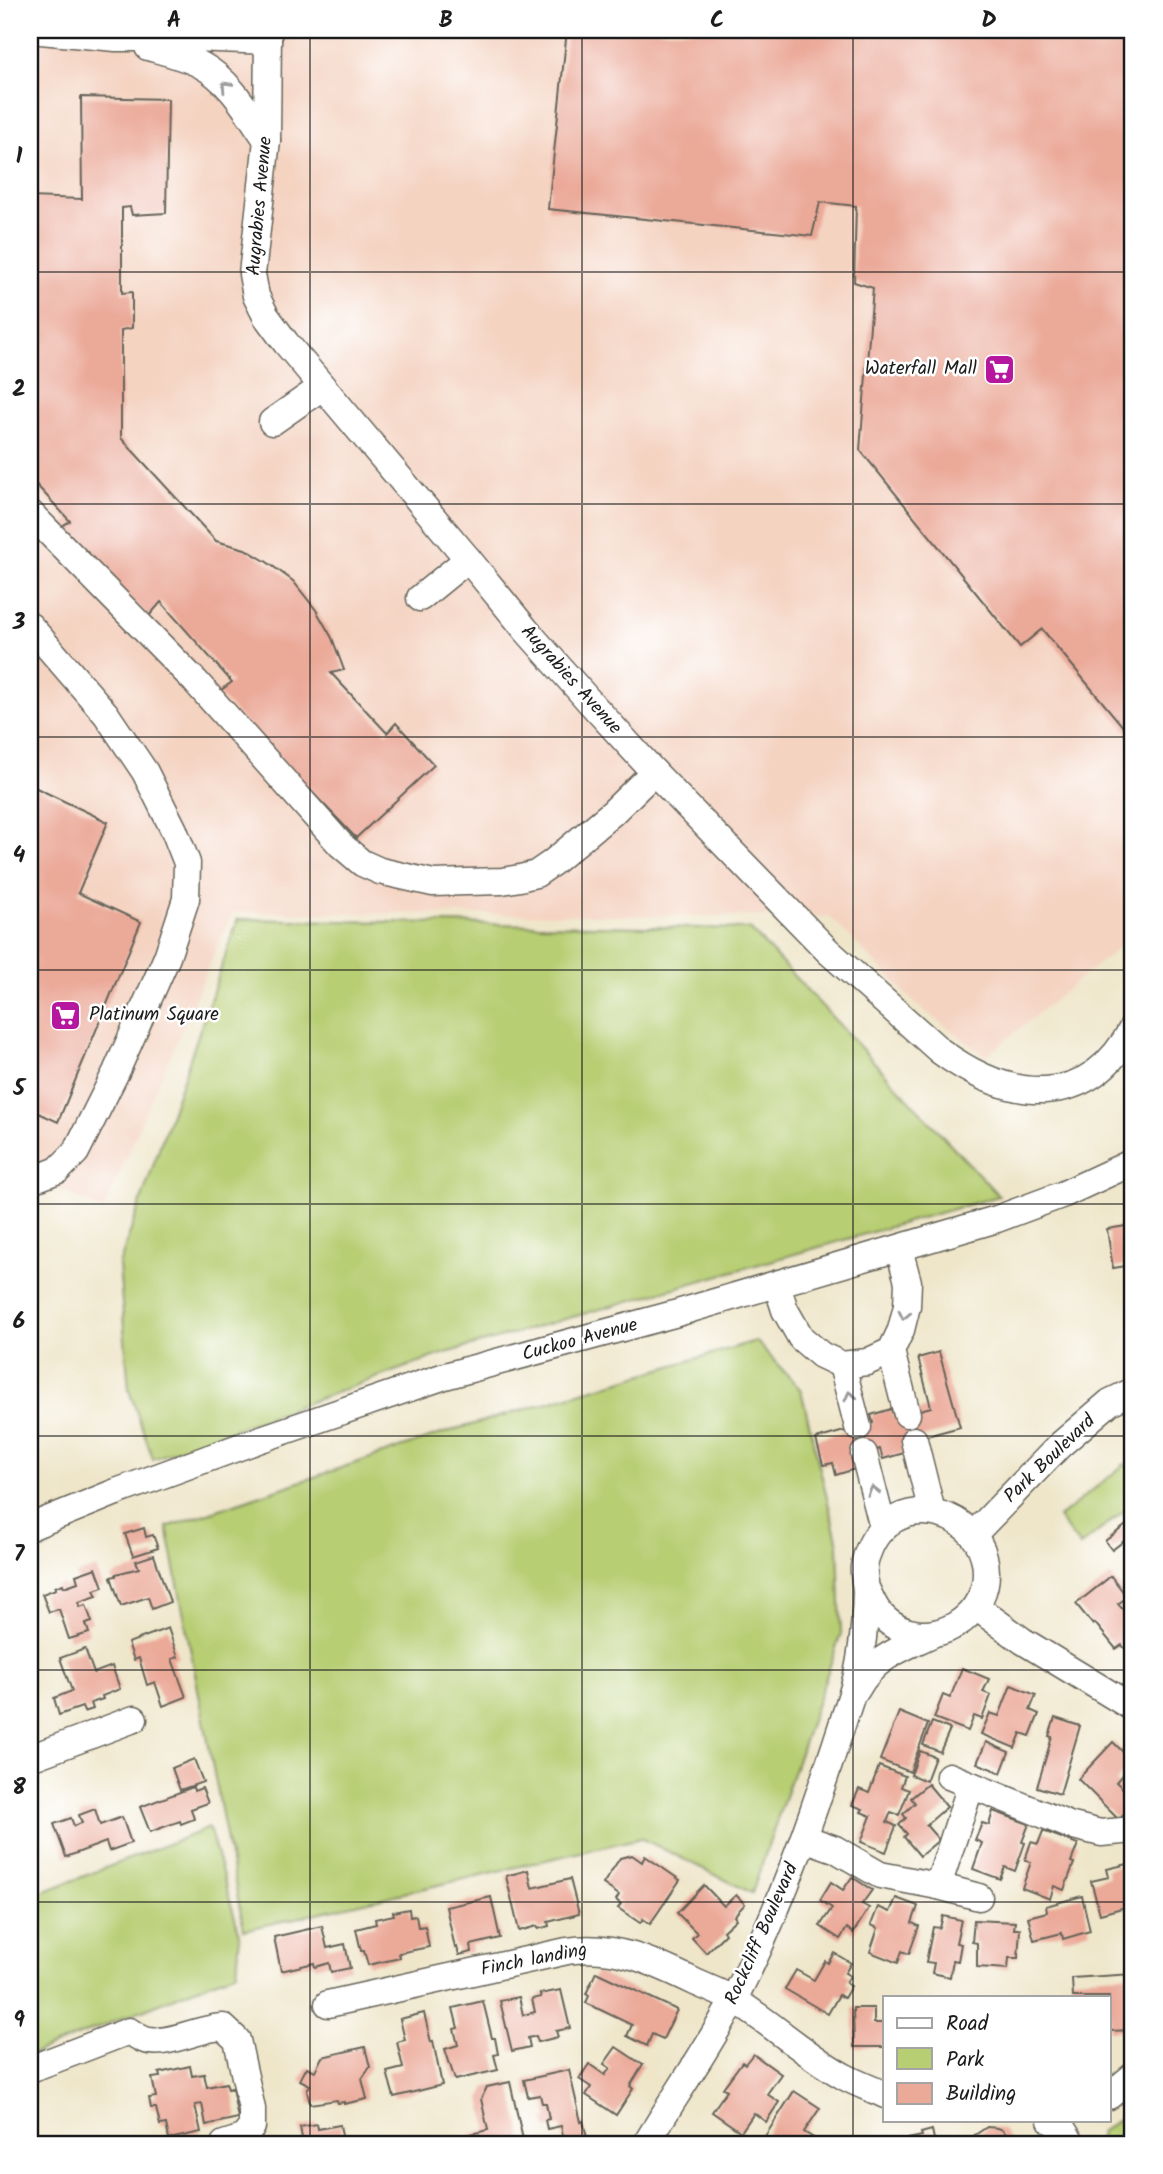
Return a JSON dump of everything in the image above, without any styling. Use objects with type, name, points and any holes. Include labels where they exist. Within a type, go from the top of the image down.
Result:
[{"type":"street","points":[[30,30],[191,38],[268,36]]},
{"type":"street","points":[[109,35],[181,56],[203,66],[228,86],[267,140]]},
{"type":"street","name":"Augrabies Avenue","points":[[268,36],[267,140],[252,274],[256,296],[266,316],[322,387],[526,630],[654,772],[828,951],[940,1051],[971,1071],[1003,1085],[1042,1089],[1067,1086],[1092,1077],[1102,1069],[1113,1059],[1133,1027]]},
{"type":"street","points":[[272,422],[322,387]]},
{"type":"street","points":[[30,513],[195,681],[341,845],[362,863],[380,871],[433,883],[502,881],[536,873],[612,813],[654,772]]},
{"type":"street","points":[[420,598],[468,559]]},
{"type":"street","points":[[30,626],[106,714],[139,762],[174,830],[187,863],[186,900],[167,957],[82,1141],[76,1152],[58,1170],[30,1178]]},
{"type":"street","name":"Cuckoo Avenue","points":[[30,1527],[261,1439],[445,1376],[777,1285],[997,1219],[1064,1194],[1133,1163]]},
{"type":"street","points":[[899,1249],[908,1282],[907,1306],[901,1330],[891,1351],[907,1414]]},
{"type":"street","points":[[777,1285],[785,1310],[801,1338],[821,1355],[842,1365],[867,1362],[891,1351]]},
{"type":"street","points":[[842,1365],[858,1427]]},
{"type":"street","name":"Park Boulevard","points":[[973,1535],[1060,1446],[1110,1402],[1133,1391]]},
{"type":"street","points":[[914,1440],[932,1512]]},
{"type":"street","points":[[864,1454],[883,1528]]},
{"type":"street","points":[[914,1512],[932,1512],[948,1516],[962,1524],[979,1545],[986,1568],[983,1592],[976,1607],[959,1623],[885,1656],[867,1672],[847,1709],[860,1666],[866,1588],[864,1567],[870,1545],[883,1528],[897,1518],[914,1512]]},
{"type":"street","points":[[866,1588],[875,1608],[884,1618],[895,1625],[920,1633],[933,1633]]},
{"type":"street","points":[[976,1607],[1023,1641],[1133,1708]]},
{"type":"street","name":"Rockcliff Boulevard","points":[[646,2144],[734,2000],[773,1917],[804,1838],[847,1709]]},
{"type":"street","points":[[30,1758],[134,1719]]},
{"type":"street","points":[[938,1886],[960,1780],[1069,1825],[1101,1833],[1133,1830]]},
{"type":"street","points":[[804,1838],[835,1849],[880,1875],[979,1897]]},
{"type":"street","name":"Finch landing","points":[[328,2004],[586,1948],[604,1949],[635,1956],[667,1968],[734,2000],[835,2071],[883,2094]]},
{"type":"street","points":[[30,2068],[129,2031],[147,2041],[223,2026],[237,2040],[253,2109],[253,2127],[243,2138],[224,2144]]},
{"type":"street","points":[[1110,2095],[1133,2076]]},
{"type":"shaded area","points":[[30,30],[1133,30],[1133,936],[986,1056],[918,1006],[830,917],[232,912],[103,1211],[30,1176]]},
{"type":"green space","points":[[238,919],[750,929],[999,1196],[439,1355],[153,1459],[129,1390],[119,1265]]},
{"type":"green space","points":[[756,1341],[801,1390],[838,1544],[841,1633],[752,1893],[641,1838],[244,1930],[167,1527],[447,1432]]},
{"type":"green space","points":[[1125,1464],[1133,1474],[1133,1504],[1080,1546],[1058,1518]]},
{"type":"green space","points":[[209,1828],[240,1935],[237,1972],[30,2055],[30,1897]]},
{"type":"green space","points":[[1133,2109],[1133,2144],[1101,2144],[1100,2132]]},
{"type":"building","name":"Waterfall Mall","points":[[567,30],[1133,30],[1133,739],[1042,629],[1020,647],[860,450],[873,288],[854,282],[856,206],[820,202],[812,236],[548,209]]},
{"type":"building","points":[[81,97],[168,99],[166,213],[132,215],[130,207],[122,208],[122,293],[132,292],[132,328],[121,330],[121,438],[216,541],[245,549],[293,581],[316,610],[332,638],[344,670],[331,673],[387,733],[396,723],[434,765],[356,838],[217,693],[232,682],[161,602],[149,616],[57,529],[70,521],[30,478],[30,197],[82,199]]},
{"type":"building","name":"Platinum Square","points":[[30,785],[108,822],[78,893],[141,922],[58,1122],[30,1109]]},
{"type":"building","points":[[1132,1225],[1133,1265],[1113,1268],[1107,1229]]},
{"type":"building","points":[[939,1352],[960,1427],[901,1443],[904,1453],[883,1459],[880,1449],[852,1457],[855,1469],[836,1475],[833,1463],[823,1465],[816,1439],[873,1423],[871,1415],[891,1409],[894,1417],[931,1407],[918,1358]]},
{"type":"building","points":[[1133,1520],[1133,1534],[1112,1550],[1105,1541]]},
{"type":"building","points":[[144,1528],[146,1537],[153,1535],[158,1548],[133,1556],[125,1534]]},
{"type":"building","points":[[154,1555],[170,1602],[152,1609],[148,1597],[121,1606],[111,1577],[139,1568],[136,1561]]},
{"type":"building","points":[[96,1568],[103,1587],[94,1590],[97,1596],[79,1602],[80,1607],[86,1605],[92,1622],[86,1624],[89,1633],[69,1639],[59,1609],[49,1612],[42,1594],[63,1584],[64,1587],[78,1582],[76,1575]]},
{"type":"building","points":[[1111,1576],[1127,1597],[1118,1604],[1124,1611],[1133,1604],[1133,1658],[1122,1645],[1116,1649],[1076,1604]]},
{"type":"building","points":[[168,1628],[178,1657],[172,1659],[186,1697],[163,1706],[155,1682],[147,1685],[139,1658],[134,1660],[128,1643]]},
{"type":"building","points":[[85,1649],[94,1673],[112,1666],[120,1689],[91,1703],[93,1709],[84,1712],[82,1707],[59,1715],[54,1698],[72,1691],[60,1658]]},
{"type":"building","points":[[962,1668],[989,1679],[983,1692],[991,1695],[982,1719],[974,1716],[968,1731],[934,1718],[943,1695],[950,1698]]},
{"type":"building","points":[[1011,1685],[1036,1695],[1030,1710],[1039,1714],[1030,1736],[1021,1733],[1015,1748],[981,1734],[990,1713],[999,1716]]},
{"type":"building","points":[[899,1712],[928,1724],[910,1772],[880,1760]]},
{"type":"building","points":[[1055,1718],[1080,1726],[1060,1794],[1037,1787]]},
{"type":"building","points":[[932,1722],[950,1729],[940,1752],[923,1745]]},
{"type":"building","points":[[986,1742],[1009,1752],[1001,1773],[977,1763]]},
{"type":"building","points":[[1113,1742],[1133,1762],[1116,1782],[1133,1798],[1133,1805],[1119,1820],[1078,1779]]},
{"type":"building","points":[[920,1751],[935,1757],[926,1781],[911,1775]]},
{"type":"building","points":[[194,1759],[203,1782],[180,1790],[172,1768]]},
{"type":"building","points":[[879,1766],[905,1776],[901,1787],[909,1790],[899,1815],[891,1812],[887,1822],[896,1826],[886,1852],[861,1842],[871,1816],[852,1805],[859,1789],[869,1793]]},
{"type":"building","points":[[928,1784],[947,1807],[926,1825],[939,1840],[920,1856],[904,1837],[907,1834],[899,1825],[906,1818],[903,1814],[915,1803],[911,1798]]},
{"type":"building","points":[[193,1787],[194,1791],[202,1788],[208,1803],[191,1809],[194,1819],[150,1832],[140,1807]]},
{"type":"building","points":[[95,1809],[100,1825],[122,1817],[131,1843],[109,1851],[106,1842],[66,1857],[54,1824],[71,1818],[74,1826],[82,1823],[79,1815]]},
{"type":"building","points":[[993,1811],[1029,1824],[1015,1871],[1005,1867],[1000,1879],[973,1869],[982,1843],[975,1840],[982,1823],[989,1825]]},
{"type":"building","points":[[1043,1831],[1078,1844],[1064,1890],[1054,1886],[1050,1899],[1022,1888],[1031,1862],[1025,1860],[1031,1842],[1038,1844]]},
{"type":"building","points":[[632,1855],[642,1862],[645,1856],[680,1880],[650,1924],[643,1919],[640,1923],[618,1908],[621,1904],[616,1900],[619,1895],[603,1884],[620,1858]]},
{"type":"building","points":[[1132,1863],[1133,1905],[1100,1914],[1091,1881],[1109,1877],[1107,1869]]},
{"type":"building","points":[[528,1870],[532,1888],[570,1879],[579,1914],[548,1922],[549,1926],[519,1931],[506,1876]]},
{"type":"building","points":[[852,1877],[872,1890],[862,1904],[869,1908],[853,1933],[847,1928],[840,1939],[820,1926],[832,1908],[820,1900],[831,1882],[843,1890]]},
{"type":"building","points":[[704,1885],[724,1906],[736,1895],[745,1904],[734,1916],[736,1919],[723,1931],[725,1934],[706,1953],[692,1938],[697,1933],[677,1913]]},
{"type":"building","points":[[1082,1896],[1090,1931],[1063,1939],[1062,1933],[1034,1940],[1028,1917],[1047,1912],[1046,1906]]},
{"type":"building","points":[[491,1897],[500,1938],[471,1945],[472,1952],[459,1955],[446,1907]]},
{"type":"building","points":[[896,1898],[918,1906],[912,1923],[919,1926],[909,1954],[902,1951],[898,1963],[870,1952],[878,1928],[871,1925],[878,1907],[890,1912]]},
{"type":"building","points":[[409,1909],[410,1917],[416,1916],[418,1927],[425,1926],[429,1947],[399,1953],[400,1958],[368,1965],[364,1951],[361,1951],[356,1929],[376,1924],[375,1919],[394,1915],[393,1912]]},
{"type":"building","points":[[943,1916],[961,1920],[956,1943],[961,1944],[958,1961],[953,1960],[950,1977],[932,1973],[934,1963],[926,1962],[933,1927],[940,1928]]},
{"type":"building","points":[[974,1920],[1015,1922],[1014,1929],[1020,1929],[1018,1958],[1009,1958],[1008,1969],[977,1967],[977,1943],[972,1942]]},
{"type":"building","points":[[322,1926],[327,1948],[345,1944],[350,1968],[331,1972],[329,1963],[315,1967],[314,1963],[281,1971],[274,1937]]},
{"type":"building","points":[[834,1953],[851,1963],[845,1973],[850,1976],[846,1983],[851,1986],[844,1998],[839,1995],[828,2014],[785,1989],[796,1970],[814,1980],[825,1961],[828,1963]]},
{"type":"building","points":[[596,1972],[677,2010],[663,2039],[652,2034],[647,2046],[627,2036],[632,2025],[586,2003],[589,1996],[586,1994]]},
{"type":"building","points":[[1133,1974],[1133,2030],[1110,2031],[1110,1996],[1073,1996],[1072,1978]]},
{"type":"building","points":[[561,1990],[570,2028],[556,2031],[558,2037],[538,2042],[536,2036],[528,2038],[530,2047],[512,2051],[500,2001],[519,1997],[523,2015],[535,2012],[532,1999],[541,1997],[540,1994]]},
{"type":"building","points":[[483,2001],[492,2038],[495,2038],[498,2054],[494,2055],[498,2070],[455,2080],[445,2049],[458,2045],[454,2029],[458,2028],[453,2008]]},
{"type":"building","points":[[853,2008],[874,2008],[874,2023],[883,2023],[883,2047],[854,2047]]},
{"type":"building","points":[[424,2013],[442,2085],[394,2097],[387,2072],[403,2068],[397,2042],[405,2040],[400,2019]]},
{"type":"building","points":[[365,2047],[370,2067],[362,2079],[367,2099],[344,2104],[338,2103],[337,2100],[310,2104],[307,2091],[310,2085],[300,2080],[307,2067],[315,2071],[322,2057]]},
{"type":"building","points":[[616,2047],[643,2065],[630,2086],[633,2089],[616,2115],[586,2095],[591,2087],[579,2079],[589,2064],[605,2075],[610,2068],[604,2064]]},
{"type":"building","points":[[753,2054],[781,2074],[767,2094],[779,2102],[766,2122],[754,2113],[741,2132],[712,2112],[727,2090],[723,2088],[742,2062],[745,2064]]},
{"type":"building","points":[[190,2066],[192,2076],[204,2074],[207,2087],[226,2083],[228,2089],[232,2088],[238,2118],[206,2125],[202,2104],[195,2105],[201,2132],[169,2139],[166,2124],[160,2125],[156,2108],[151,2108],[149,2098],[156,2097],[152,2078],[160,2077],[159,2073]]},
{"type":"building","points":[[569,2070],[588,2142],[565,2144],[561,2126],[547,2129],[545,2120],[549,2119],[546,2103],[542,2103],[540,2095],[528,2097],[524,2080]]},
{"type":"building","points":[[510,2082],[524,2144],[473,2144],[471,2134],[488,2130],[481,2099],[487,2087]]},
{"type":"building","points":[[794,2091],[820,2108],[804,2132],[823,2144],[774,2144],[764,2138]]},
{"type":"building","points":[[317,2124],[318,2129],[340,2125],[343,2141],[334,2144],[303,2144],[300,2127]]},
{"type":"building","points":[[987,2127],[1003,2130],[1010,2141],[1005,2144],[972,2144],[969,2139]]},
{"type":"building","points":[[932,2130],[935,2144],[910,2144],[908,2139],[922,2136],[921,2133]]},
{"type":"place","name":"Waterfall Mall","points":[[1000,369]]},
{"type":"place","name":"Platinum Square","points":[[66,1015]]}]
